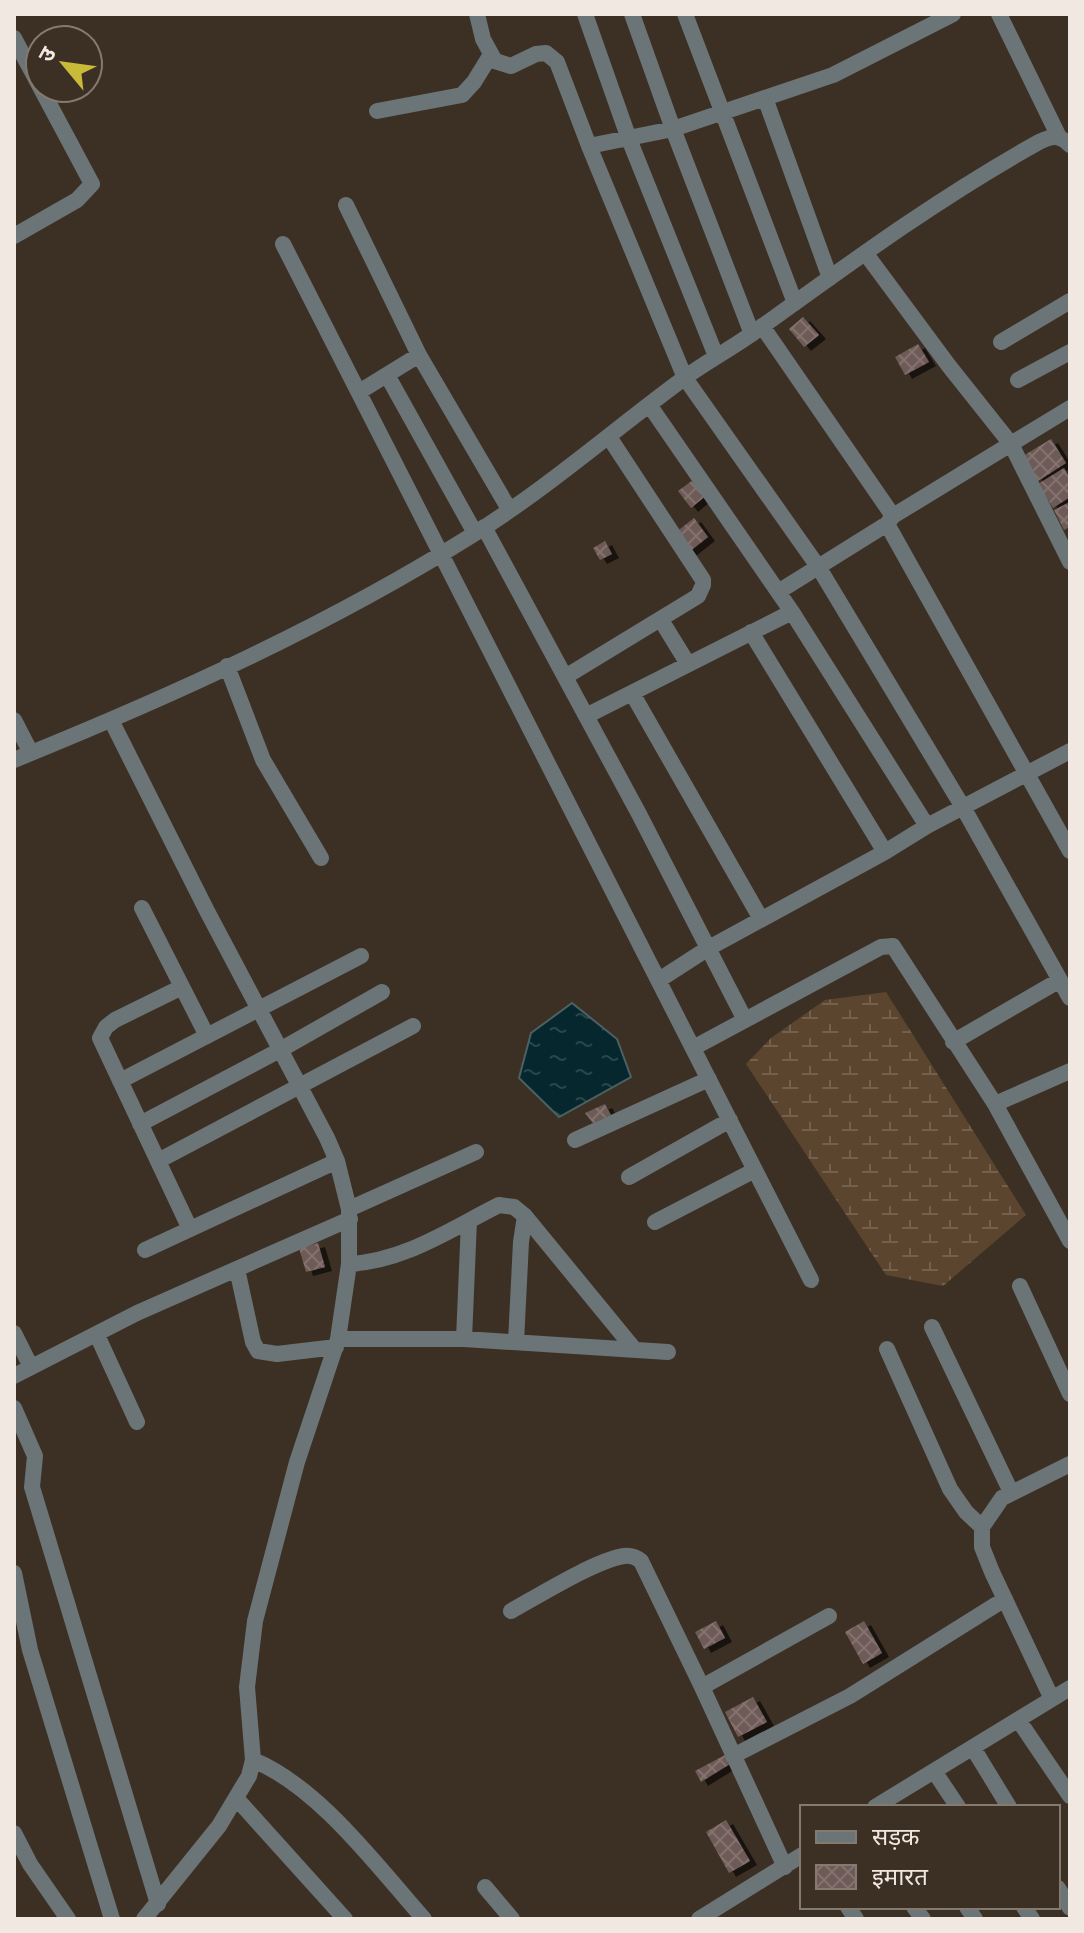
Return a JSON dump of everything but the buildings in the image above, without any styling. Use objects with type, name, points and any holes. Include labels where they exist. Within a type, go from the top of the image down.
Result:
[{"type":"street","points":[[477,14],[490,56],[503,65],[511,66],[536,54],[546,53],[552,55],[561,69],[589,146],[685,378],[819,568],[964,809],[1070,998]]},
{"type":"street","points":[[585,14],[629,139],[716,356]]},
{"type":"street","points":[[632,14],[673,129],[757,330],[890,520],[1070,851]]},
{"type":"street","points":[[685,14],[795,303]]},
{"type":"street","points":[[589,146],[673,129],[833,75],[953,14]]},
{"type":"street","points":[[999,14],[1065,141]]},
{"type":"street","points":[[14,38],[92,184],[77,200],[14,236]]},
{"type":"street","points":[[377,111],[462,95],[490,56]]},
{"type":"street","points":[[765,98],[830,278]]},
{"type":"street","points":[[14,760],[111,720],[329,617],[441,553],[480,530],[685,378],[909,221],[1023,151],[1051,137],[1065,141]]},
{"type":"street","points":[[346,205],[419,355],[509,509]]},
{"type":"street","points":[[283,244],[811,1280]]},
{"type":"street","points":[[866,254],[1011,444],[1070,562]]},
{"type":"street","points":[[1001,342],[1070,301]]},
{"type":"street","points":[[1018,380],[1070,352]]},
{"type":"street","points":[[359,392],[419,355]]},
{"type":"street","points":[[387,375],[565,677],[745,1020]]},
{"type":"street","points":[[650,406],[792,612],[927,826]]},
{"type":"street","points":[[778,592],[1070,408]]},
{"type":"street","points":[[565,677],[698,596],[703,580],[609,437]]},
{"type":"street","points":[[586,716],[792,612]]},
{"type":"street","points":[[661,620],[688,664]]},
{"type":"street","points":[[751,632],[885,852]]},
{"type":"street","points":[[227,666],[263,760],[321,858]]},
{"type":"street","points":[[632,693],[761,919]]},
{"type":"street","points":[[14,720],[31,753]]},
{"type":"street","points":[[111,720],[337,1161],[350,1214],[349,1264],[337,1343],[297,1462],[255,1621],[247,1687],[253,1760],[249,1776],[219,1826],[144,1919]]},
{"type":"street","points":[[659,980],[707,949],[927,826],[1070,751]]},
{"type":"street","points":[[142,908],[207,1036]]},
{"type":"street","points":[[693,1048],[890,945],[898,950],[953,1042],[995,1104],[1070,1241]]},
{"type":"street","points":[[120,1081],[361,956]]},
{"type":"street","points":[[953,1042],[1060,980]]},
{"type":"street","points":[[182,987],[115,1020],[101,1033],[102,1044],[190,1229]]},
{"type":"street","points":[[140,1124],[382,992]]},
{"type":"street","points":[[158,1161],[413,1026]]},
{"type":"street","points":[[995,1104],[1070,1071]]},
{"type":"street","points":[[575,1140],[709,1079]]},
{"type":"street","points":[[629,1177],[730,1120]]},
{"type":"street","points":[[14,1376],[137,1313],[237,1269],[476,1152]]},
{"type":"street","points":[[145,1250],[337,1161]]},
{"type":"street","points":[[655,1222],[755,1170]]},
{"type":"street","points":[[349,1264],[371,1262],[434,1240],[499,1205],[514,1207],[525,1216],[635,1350]]},
{"type":"street","points":[[516,1342],[525,1216]]},
{"type":"street","points":[[464,1339],[469,1221]]},
{"type":"street","points":[[237,1269],[253,1342],[258,1351],[277,1354],[337,1343],[464,1339],[668,1352]]},
{"type":"street","points":[[1020,1286],[1070,1394]]},
{"type":"street","points":[[932,1327],[1011,1492]]},
{"type":"street","points":[[14,1333],[31,1367]]},
{"type":"street","points":[[97,1335],[137,1422]]},
{"type":"street","points":[[887,1349],[950,1489],[966,1512],[982,1527]]},
{"type":"street","points":[[14,1408],[33,1445],[32,1487],[158,1904]]},
{"type":"street","points":[[1052,1699],[982,1547],[982,1527],[1002,1498],[1070,1464]]},
{"type":"street","points":[[511,1611],[602,1564],[624,1556],[634,1556],[641,1561],[785,1867]]},
{"type":"street","points":[[14,1573],[30,1650],[112,1919]]},
{"type":"street","points":[[733,1756],[850,1696],[1005,1599]]},
{"type":"street","points":[[702,1687],[829,1616]]},
{"type":"street","points":[[898,1801],[934,1771],[1070,1688]]},
{"type":"street","points":[[1019,1721],[1070,1796]]},
{"type":"street","points":[[973,1748],[1008,1805]]},
{"type":"street","points":[[253,1760],[281,1773],[310,1794],[424,1919]]},
{"type":"street","points":[[934,1771],[957,1805]]},
{"type":"street","points":[[236,1798],[345,1919]]},
{"type":"street","points":[[14,1833],[30,1864],[68,1919]]},
{"type":"street","points":[[699,1919],[800,1856]]},
{"type":"street","points":[[485,1887],[512,1919]]},
{"type":"green space","points":[[886,992],[1026,1215],[943,1286],[886,1275],[746,1064],[771,1038],[825,1000]]},
{"type":"water","points":[[572,1003],[617,1039],[631,1077],[559,1117],[519,1078],[531,1033]]}]
